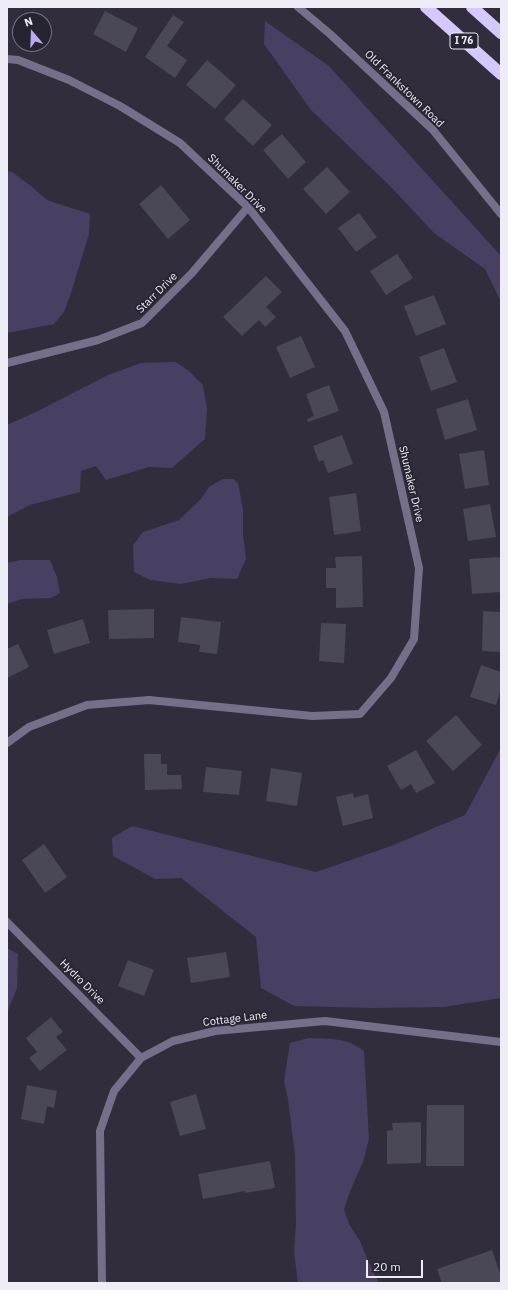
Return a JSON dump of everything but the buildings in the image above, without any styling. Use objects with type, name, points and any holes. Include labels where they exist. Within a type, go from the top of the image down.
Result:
[{"type":"highway","name":"I 76","points":[[426,7],[501,74]]},
{"type":"highway","name":"I 76","points":[[472,7],[501,33]]},
{"type":"street","name":"Old Frankstown Road","points":[[298,7],[330,34],[433,130],[501,214]]},
{"type":"street","name":"Shumaker Drive","points":[[7,58],[18,60],[69,80],[127,110],[180,143],[248,207],[345,331],[384,412],[419,568],[414,638],[391,678],[360,714],[312,716],[149,700],[87,705],[29,727],[7,743]]},
{"type":"street","name":"Starr Drive","points":[[7,363],[98,340],[142,323],[192,273],[248,207]]},
{"type":"street","name":"Hydro Drive","points":[[7,922],[141,1058]]},
{"type":"street","name":"Cottage Lane","points":[[102,1283],[100,1131],[114,1091],[141,1058],[173,1041],[215,1031],[325,1020],[501,1042]]},
{"type":"shaded area","points":[[265,21],[329,66],[501,256],[501,302],[485,269],[434,233],[390,186],[311,110],[264,44]]},
{"type":"shaded area","points":[[7,171],[12,172],[47,200],[90,214],[89,234],[64,312],[54,324],[7,333]]},
{"type":"shaded area","points":[[175,362],[188,370],[203,385],[207,409],[205,439],[172,468],[149,467],[106,480],[96,466],[81,471],[80,492],[30,505],[7,517],[7,425],[36,412],[108,375],[141,363]]},
{"type":"shaded area","points":[[223,479],[233,479],[238,483],[243,509],[243,534],[246,559],[237,579],[211,578],[181,584],[150,580],[134,572],[133,545],[143,532],[179,520],[201,499],[209,487]]},
{"type":"shaded area","points":[[20,560],[50,560],[57,577],[60,593],[51,598],[22,599],[7,604],[7,563]]},
{"type":"shaded area","points":[[501,748],[501,998],[444,1007],[371,1008],[294,1006],[261,988],[256,937],[181,878],[155,879],[113,856],[112,838],[132,826],[316,872],[391,846],[465,815]]},
{"type":"shaded area","points":[[7,948],[18,954],[17,988],[7,1013]]},
{"type":"shaded area","points":[[308,1038],[344,1041],[358,1046],[364,1051],[369,1139],[363,1162],[344,1209],[349,1224],[360,1241],[379,1283],[298,1283],[294,1253],[296,1224],[295,1155],[288,1099],[284,1081],[290,1043]]}]
